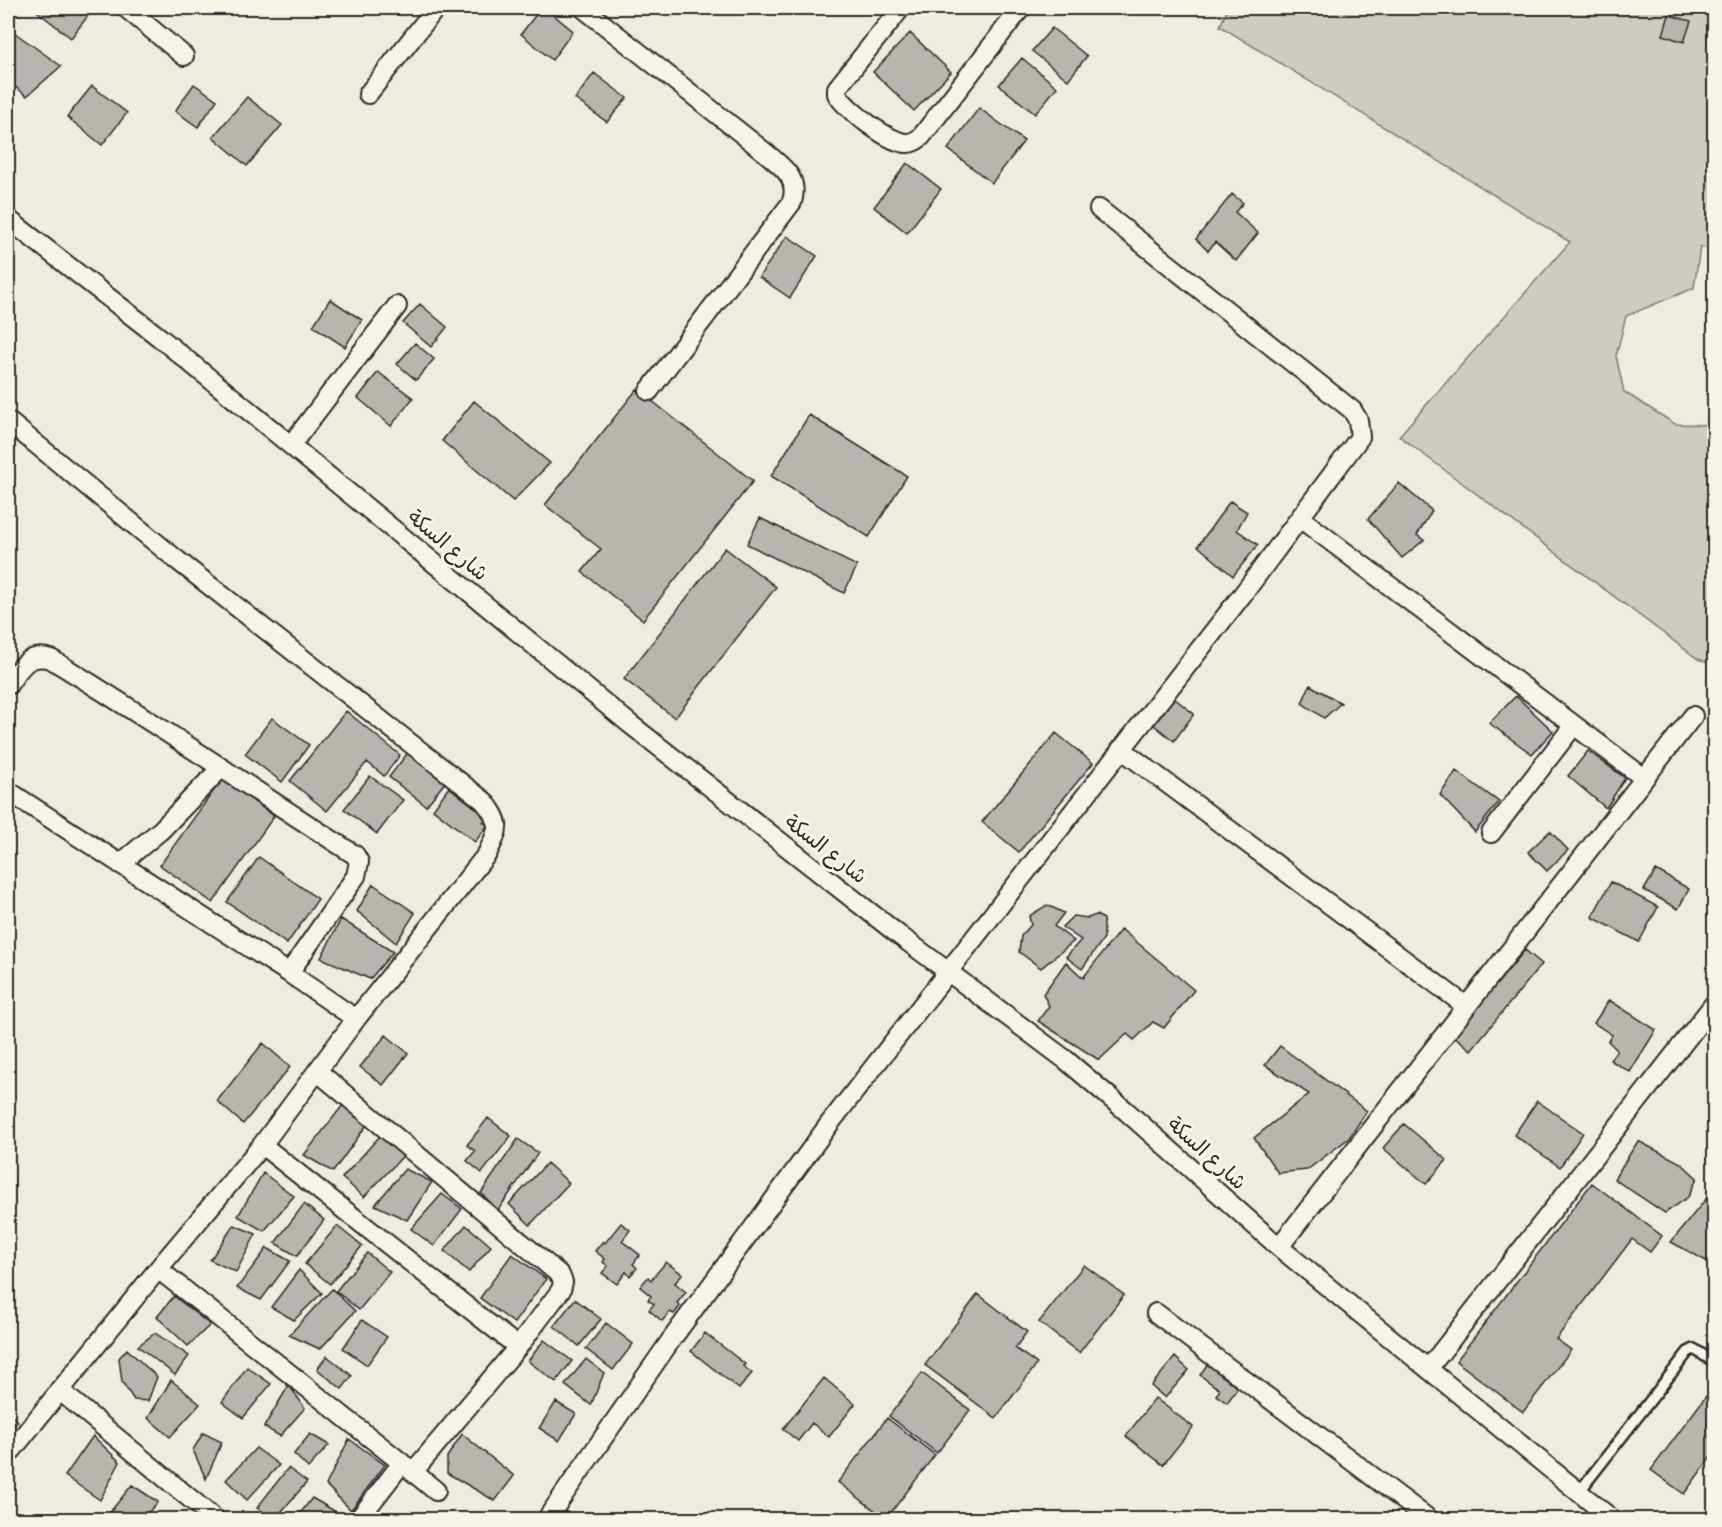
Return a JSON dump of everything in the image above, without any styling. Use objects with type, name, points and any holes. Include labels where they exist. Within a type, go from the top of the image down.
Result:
[{"type":"street","points":[[126,8],[184,56]]},
{"type":"street","points":[[368,94],[436,8]]},
{"type":"street","points":[[583,8],[766,153],[793,180],[795,191],[792,202],[649,391]]},
{"type":"street","points":[[901,8],[837,88],[837,94],[852,112],[892,139],[908,143],[921,137],[1021,8]]},
{"type":"street","points":[[546,1520],[750,1231],[947,970],[1300,518],[1360,437],[1358,420],[1352,410],[1099,209]]},
{"type":"street","name":"شارع السكة","points":[[8,219],[159,337],[630,724],[889,928],[1091,1082],[1279,1246],[1613,1520]]},
{"type":"street","points":[[291,445],[397,306]]},
{"type":"street","points":[[8,421],[177,560],[484,801],[496,815],[497,832],[487,854],[356,1019],[262,1145],[158,1269],[8,1455]]},
{"type":"street","points":[[1300,518],[1644,778]]},
{"type":"street","points":[[8,685],[24,663],[42,656],[51,659],[126,705],[220,769],[355,855],[359,862],[356,876],[289,973]]},
{"type":"street","points":[[1279,1246],[1693,716]]},
{"type":"street","points":[[1491,833],[1574,725]]},
{"type":"street","points":[[1121,749],[1466,1006]]},
{"type":"street","points":[[120,864],[161,830],[220,769]]},
{"type":"street","points":[[8,791],[356,1019]]},
{"type":"street","points":[[1428,1369],[1714,1004]]},
{"type":"street","points":[[317,1071],[560,1275],[563,1282],[561,1290],[518,1347],[358,1520]]},
{"type":"street","points":[[262,1145],[518,1347]]},
{"type":"street","points":[[158,1269],[436,1491]]},
{"type":"street","points":[[1156,1313],[1430,1520]]},
{"type":"street","points":[[59,1390],[216,1520]]},
{"type":"lane","points":[[1580,1492],[1688,1352],[1694,1349],[1714,1362]]},
{"type":"shaded area","points":[[1228,8],[1709,8],[1707,32],[1714,65],[1714,249],[1700,247],[1694,288],[1626,316],[1616,356],[1624,392],[1675,424],[1714,425],[1714,665],[1698,659],[1399,436],[1570,242],[1220,26]]},
{"type":"building","points":[[33,8],[94,8],[71,38]]},
{"type":"building","points":[[541,8],[545,8],[573,31],[552,60],[521,34]]},
{"type":"building","points":[[1669,15],[1691,21],[1684,42],[1663,35]]},
{"type":"building","points":[[8,28],[61,66],[27,96],[8,81]]},
{"type":"building","points":[[1052,28],[1087,56],[1068,80],[1032,51]]},
{"type":"building","points":[[910,33],[951,72],[914,111],[873,72]]},
{"type":"building","points":[[1022,58],[1057,87],[1035,114],[999,85]]},
{"type":"building","points":[[594,73],[627,98],[607,122],[575,99]]},
{"type":"building","points":[[194,84],[217,100],[198,127],[175,111]]},
{"type":"building","points":[[92,86],[127,113],[102,145],[67,117]]},
{"type":"building","points":[[247,97],[282,125],[247,166],[213,137]]},
{"type":"building","points":[[979,108],[1024,141],[992,183],[948,149]]},
{"type":"building","points":[[907,163],[941,189],[907,233],[874,207]]},
{"type":"building","points":[[1232,194],[1243,203],[1235,212],[1258,233],[1236,261],[1215,242],[1208,251],[1196,239]]},
{"type":"building","points":[[787,236],[817,256],[790,298],[759,277]]},
{"type":"building","points":[[330,299],[362,320],[345,347],[313,326]]},
{"type":"building","points":[[420,304],[447,327],[431,347],[403,323]]},
{"type":"building","points":[[415,343],[434,359],[416,380],[397,364]]},
{"type":"building","points":[[378,372],[413,398],[391,426],[358,398]]},
{"type":"building","points":[[637,389],[753,481],[643,620],[582,572],[601,549],[545,505]]},
{"type":"building","points":[[474,401],[550,463],[513,501],[442,441]]},
{"type":"building","points":[[809,415],[907,476],[869,537],[771,476]]},
{"type":"building","points":[[1399,483],[1432,511],[1417,535],[1424,540],[1402,558],[1368,519]]},
{"type":"building","points":[[1230,501],[1247,512],[1237,530],[1258,545],[1233,576],[1198,546]]},
{"type":"building","points":[[760,518],[857,566],[844,593],[747,544]]},
{"type":"building","points":[[725,548],[776,587],[675,718],[624,679]]},
{"type":"building","points":[[1310,685],[1341,703],[1324,718],[1302,703]]},
{"type":"building","points":[[1516,696],[1553,731],[1532,754],[1489,723]]},
{"type":"building","points":[[1174,698],[1194,714],[1174,741],[1154,725]]},
{"type":"building","points":[[346,711],[400,755],[384,776],[367,762],[327,811],[290,781]]},
{"type":"building","points":[[272,718],[309,745],[282,782],[245,754]]},
{"type":"building","points":[[1056,733],[1093,763],[1019,852],[982,822]]},
{"type":"building","points":[[410,750],[447,780],[426,806],[389,777]]},
{"type":"building","points":[[1588,751],[1625,778],[1606,808],[1568,776]]},
{"type":"building","points":[[1456,771],[1499,802],[1475,832],[1440,795]]},
{"type":"building","points":[[370,776],[403,800],[377,834],[344,809]]},
{"type":"building","points":[[222,779],[274,816],[213,903],[160,865]]},
{"type":"building","points":[[449,787],[487,817],[483,822],[488,825],[475,842],[433,809]]},
{"type":"building","points":[[1550,831],[1568,850],[1547,871],[1528,852]]},
{"type":"building","points":[[259,857],[318,899],[287,944],[227,902]]},
{"type":"building","points":[[1656,870],[1689,889],[1678,909],[1644,890]]},
{"type":"building","points":[[1611,882],[1658,907],[1639,942],[1592,917]]},
{"type":"building","points":[[373,884],[415,913],[396,943],[357,911]]},
{"type":"building","points":[[1047,905],[1064,913],[1054,926],[1074,941],[1041,968],[1019,952],[1021,936],[1031,925],[1029,916]]},
{"type":"building","points":[[1096,915],[1104,919],[1104,938],[1082,969],[1066,957],[1081,940],[1062,927],[1073,916],[1088,918]]},
{"type":"building","points":[[341,919],[393,952],[370,979],[321,958]]},
{"type":"building","points":[[1121,929],[1194,990],[1164,1028],[1153,1022],[1134,1040],[1127,1034],[1099,1060],[1038,1021],[1049,1006],[1043,994],[1066,962],[1083,978]]},
{"type":"building","points":[[1525,950],[1542,964],[1471,1050],[1454,1036]]},
{"type":"building","points":[[1609,1000],[1656,1030],[1630,1072],[1610,1060],[1617,1050],[1608,1041],[1612,1035],[1594,1023]]},
{"type":"building","points":[[386,1035],[408,1053],[383,1085],[360,1067]]},
{"type":"building","points":[[263,1043],[290,1067],[243,1124],[217,1101]]},
{"type":"building","points":[[1280,1046],[1367,1111],[1349,1138],[1307,1170],[1278,1173],[1254,1138],[1309,1094],[1265,1065]]},
{"type":"building","points":[[1537,1101],[1583,1133],[1560,1167],[1514,1135]]},
{"type":"building","points":[[343,1105],[366,1126],[333,1172],[304,1155]]},
{"type":"building","points":[[488,1118],[511,1136],[482,1173],[467,1161],[475,1151],[467,1145]]},
{"type":"building","points":[[1404,1124],[1447,1160],[1426,1184],[1383,1148]]},
{"type":"building","points":[[380,1136],[403,1156],[364,1197],[342,1178]]},
{"type":"building","points":[[518,1139],[538,1153],[498,1210],[481,1193]]},
{"type":"building","points":[[1638,1141],[1681,1163],[1697,1178],[1688,1197],[1665,1213],[1614,1179]]},
{"type":"building","points":[[547,1163],[569,1183],[530,1225],[509,1204]]},
{"type":"building","points":[[405,1169],[432,1182],[407,1220],[375,1205]]},
{"type":"building","points":[[263,1173],[294,1196],[264,1231],[238,1216]]},
{"type":"building","points":[[1592,1183],[1662,1236],[1650,1252],[1632,1239],[1556,1339],[1571,1350],[1523,1412],[1456,1361]]},
{"type":"building","points":[[1714,1189],[1714,1257],[1710,1263],[1671,1242]]},
{"type":"building","points":[[442,1194],[462,1209],[434,1246],[411,1229]]},
{"type":"building","points":[[304,1204],[324,1220],[297,1256],[275,1243]]},
{"type":"building","points":[[621,1223],[630,1230],[622,1241],[640,1255],[633,1264],[637,1268],[630,1276],[626,1272],[617,1284],[602,1273],[608,1266],[603,1262],[605,1259],[595,1251],[603,1241],[605,1243]]},
{"type":"building","points":[[234,1225],[256,1234],[236,1272],[210,1260]]},
{"type":"building","points":[[466,1225],[491,1246],[469,1272],[444,1251]]},
{"type":"building","points":[[337,1226],[362,1246],[330,1284],[305,1264]]},
{"type":"building","points":[[267,1248],[290,1261],[261,1300],[237,1288]]},
{"type":"building","points":[[367,1253],[390,1272],[359,1310],[336,1291]]},
{"type":"building","points":[[512,1254],[546,1279],[514,1323],[480,1298]]},
{"type":"building","points":[[666,1262],[682,1274],[675,1283],[686,1292],[677,1303],[680,1306],[674,1314],[670,1312],[662,1321],[649,1310],[654,1304],[648,1300],[651,1296],[640,1287],[648,1277],[651,1280]]},
{"type":"building","points":[[1084,1265],[1124,1295],[1079,1353],[1039,1322]]},
{"type":"building","points":[[299,1270],[322,1293],[294,1320],[271,1307]]},
{"type":"building","points":[[332,1289],[355,1311],[320,1349],[289,1335]]},
{"type":"building","points":[[978,1294],[1027,1332],[1015,1348],[1037,1364],[996,1418],[925,1365]]},
{"type":"building","points":[[174,1296],[210,1325],[188,1346],[157,1317]]},
{"type":"building","points":[[575,1299],[601,1319],[579,1346],[554,1326]]},
{"type":"building","points":[[362,1320],[387,1337],[367,1365],[343,1348]]},
{"type":"building","points":[[606,1323],[633,1344],[613,1370],[586,1349]]},
{"type":"building","points":[[155,1333],[189,1356],[175,1375],[138,1346]]},
{"type":"building","points":[[705,1333],[745,1364],[743,1366],[752,1373],[739,1389],[691,1351]]},
{"type":"building","points":[[544,1340],[572,1361],[556,1382],[528,1361]]},
{"type":"building","points":[[127,1349],[157,1377],[148,1401],[134,1400],[122,1382],[119,1358]]},
{"type":"building","points":[[327,1356],[352,1376],[342,1389],[317,1369]]},
{"type":"building","points":[[1175,1357],[1189,1370],[1165,1398],[1151,1386]]},
{"type":"building","points":[[586,1359],[604,1373],[591,1405],[565,1385]]},
{"type":"building","points":[[1208,1363],[1239,1386],[1227,1403],[1216,1395],[1220,1390],[1200,1375]]},
{"type":"building","points":[[247,1367],[271,1384],[243,1418],[222,1402]]},
{"type":"building","points":[[922,1373],[970,1410],[937,1453],[889,1416]]},
{"type":"building","points":[[824,1378],[855,1404],[829,1437],[812,1423],[798,1441],[783,1429]]},
{"type":"building","points":[[171,1380],[200,1404],[170,1437],[148,1418]]},
{"type":"building","points":[[289,1385],[305,1408],[280,1436],[264,1427]]},
{"type":"building","points":[[1706,1396],[1714,1402],[1714,1453],[1684,1494],[1651,1470]]},
{"type":"building","points":[[1155,1398],[1193,1427],[1163,1465],[1126,1436]]},
{"type":"building","points":[[556,1402],[576,1414],[559,1441],[539,1428]]},
{"type":"building","points":[[8,1413],[18,1421],[8,1433]]},
{"type":"building","points":[[887,1418],[935,1455],[886,1519],[838,1482]]},
{"type":"building","points":[[203,1433],[222,1442],[206,1479],[193,1450]]},
{"type":"building","points":[[310,1434],[329,1445],[308,1468],[294,1454]]},
{"type":"building","points":[[462,1434],[514,1476],[495,1501],[447,1473],[447,1457]]},
{"type":"building","points":[[93,1436],[120,1462],[100,1500],[65,1476]]},
{"type":"building","points":[[349,1439],[385,1465],[351,1510],[326,1485]]},
{"type":"building","points":[[256,1448],[279,1465],[247,1500],[226,1480]]},
{"type":"building","points":[[288,1468],[307,1482],[275,1519],[257,1508]]},
{"type":"building","points":[[132,1485],[158,1502],[141,1520],[109,1520],[106,1517]]},
{"type":"building","points":[[312,1498],[338,1513],[333,1520],[295,1520]]}]
